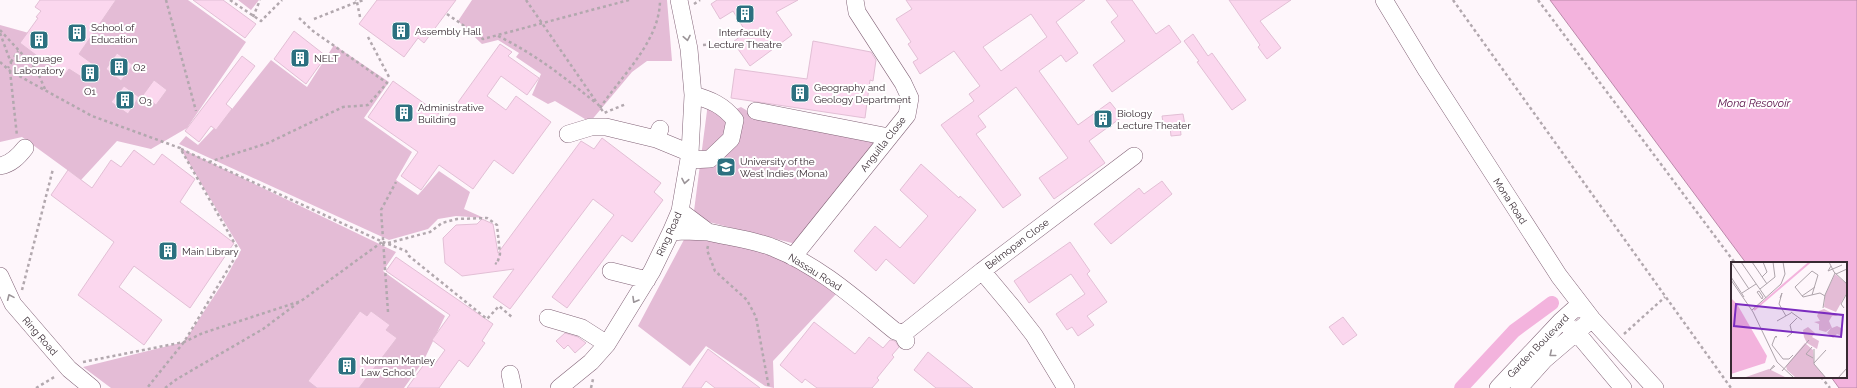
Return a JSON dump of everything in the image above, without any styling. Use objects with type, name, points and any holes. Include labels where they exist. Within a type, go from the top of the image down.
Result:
[{"type":"street","name":"Anguilla Close","points":[[793,257],[907,115],[910,98],[903,83],[857,12],[855,0]]},
{"type":"street","name":"Mona Road","points":[[1384,0],[1427,71],[1542,250],[1592,319],[1655,388]]},
{"type":"street","name":"Ring Road","points":[[559,388],[591,362],[607,344],[647,280],[680,211],[689,157],[693,94],[684,2]]},
{"type":"street","points":[[568,134],[592,127],[606,127],[658,134],[689,157],[710,159],[731,139],[735,120],[726,108],[706,98],[693,94]]},
{"type":"street","points":[[756,111],[889,137]]},
{"type":"street","points":[[0,166],[8,164],[20,156],[22,143]]},
{"type":"street","name":"Belmopan Close","points":[[904,337],[908,330],[982,271],[1134,156]]},
{"type":"street","points":[[680,211],[708,232]]},
{"type":"street","points":[[671,232],[708,232]]},
{"type":"street","name":"Nassau Road","points":[[708,232],[774,247],[808,265],[848,293],[895,332],[904,337]]},
{"type":"street","points":[[611,271],[647,280]]},
{"type":"street","points":[[982,271],[1034,335],[1066,388]]},
{"type":"street","name":"Ring Road","points":[[0,276],[13,304],[64,363],[92,388]]},
{"type":"street","name":"Garden Boulevard","points":[[1498,388],[1561,321],[1580,304]]},
{"type":"street","points":[[548,318],[582,328],[607,344]]},
{"type":"street","name":"Garden Boulevard","points":[[1519,388],[1544,360],[1578,333],[1592,319]]},
{"type":"street","points":[[1561,321],[1578,333],[1623,388]]},
{"type":"path","points":[[166,0],[196,111]]},
{"type":"path","points":[[230,0],[261,21],[282,0]]},
{"type":"path","points":[[253,17],[260,0]]},
{"type":"path","points":[[314,19],[356,1],[364,0]]},
{"type":"path","points":[[526,0],[604,113],[626,104]]},
{"type":"path","points":[[447,14],[483,39],[629,0]]},
{"type":"path","points":[[599,106],[641,55],[660,13],[660,0]]},
{"type":"path","points":[[684,2],[700,0]]},
{"type":"path","points":[[1453,0],[1731,388]]},
{"type":"path","points":[[1538,0],[1734,262]]},
{"type":"path","points":[[356,1],[360,17]]},
{"type":"path","points":[[209,162],[268,143],[343,107],[368,106],[386,83],[313,31],[299,18]]},
{"type":"path","points":[[0,30],[36,69],[46,90]]},
{"type":"path","points":[[0,33],[11,63]]},
{"type":"path","points":[[497,35],[520,46],[549,65],[599,106]]},
{"type":"path","points":[[368,37],[389,77]]},
{"type":"path","points":[[700,45],[733,42]]},
{"type":"path","points":[[18,51],[9,70],[22,143]]},
{"type":"path","points":[[0,62],[9,70],[92,116],[180,148],[387,244],[406,251],[410,256],[486,319],[499,306],[512,318]]},
{"type":"path","points":[[147,388],[184,342],[239,251],[180,148]]},
{"type":"path","points":[[21,295],[53,168]]},
{"type":"path","points":[[388,312],[380,210],[396,182]]},
{"type":"path","points":[[387,244],[430,232],[442,223],[457,219],[487,218],[497,225],[500,254],[497,264],[494,263]]},
{"type":"path","points":[[708,232],[707,250],[715,271],[747,300],[756,317],[769,388]]},
{"type":"path","points":[[166,388],[177,379],[263,329],[383,242]]},
{"type":"path","points":[[1614,342],[1665,297]]},
{"type":"path","points":[[80,363],[184,342],[203,333],[301,301]]},
{"type":"path","points":[[36,388],[62,373]]},
{"type":"path","points":[[1822,378],[1830,388]]},
{"type":"shaded area","points":[[115,0],[188,0],[246,42],[187,128],[151,149],[117,141],[81,180],[22,137],[0,142],[0,25],[83,48]]},
{"type":"shaded area","points":[[238,0],[259,0],[251,10]]},
{"type":"shaded area","points":[[472,0],[667,0],[672,61],[647,61],[632,72],[590,122],[555,101],[548,104],[532,95],[541,74],[516,57],[519,53],[498,40],[482,44],[458,21]]},
{"type":"shaded area","points":[[334,45],[389,82],[364,118],[412,152],[396,180],[418,195],[439,171],[470,192],[464,209],[484,218],[456,216],[438,219],[428,229],[389,240],[179,144],[186,136],[198,145],[232,109],[271,60],[307,87]]},
{"type":"shaded area","points":[[708,103],[732,111],[741,107],[756,116],[884,139],[796,244],[701,220],[694,211]]},
{"type":"shaded area","points":[[180,148],[396,252],[383,271],[445,316],[424,360],[404,388],[111,388],[83,367],[184,342],[224,281],[241,250]]},
{"type":"shaded area","points":[[687,234],[775,252],[837,293],[773,361],[774,388],[765,386],[706,346],[690,366],[638,326]]},
{"type":"water","name":"Mona Resovoir","points":[[1550,0],[1857,0],[1857,388],[1839,388],[1832,378],[1847,378],[1847,262],[1745,262]]},
{"type":"building","points":[[40,0],[116,0],[79,54],[101,70],[91,83],[69,69],[64,76],[20,43],[38,18],[36,17],[41,11],[35,7]]},
{"type":"building","points":[[193,0],[223,0],[256,24],[245,38]]},
{"type":"building","name":"Assembly Hall","points":[[377,0],[456,0],[424,43],[418,38],[404,57],[359,24]]},
{"type":"building","points":[[717,0],[798,0],[776,12],[792,35],[750,66],[733,42],[746,32],[733,11],[720,19],[711,4]]},
{"type":"building","points":[[906,0],[1085,0],[1056,22],[1078,53],[1066,62],[1061,55],[1039,71],[1078,125],[1110,102],[1122,117],[1089,141],[1105,163],[1054,199],[1039,178],[1068,158],[1016,87],[978,116],[986,127],[976,134],[1021,195],[1003,208],[941,125],[974,101],[969,94],[980,86],[954,51],[920,74],[913,62],[918,59],[908,44],[911,42],[896,19],[912,9]],"holes":[[[1031,14],[1047,37],[1001,71],[983,47]]]},
{"type":"building","points":[[1106,0],[1132,0],[1156,34],[1169,25],[1181,42],[1112,92],[1093,65],[1125,41],[1111,22],[1118,16]]},
{"type":"building","points":[[1229,0],[1291,0],[1260,21],[1281,48],[1267,59],[1258,47],[1260,45]]},
{"type":"building","name":"NELT","points":[[294,31],[326,56],[306,84],[274,59]]},
{"type":"building","points":[[1193,34],[1208,56],[1212,53],[1246,100],[1232,110],[1197,62],[1199,61],[1184,41]]},
{"type":"building","name":"Geography and Geology Department","points":[[813,41],[871,52],[876,60],[873,81],[870,80],[865,118],[731,98],[735,69],[807,79]]},
{"type":"building","name":"Administrative Building","points":[[500,44],[512,52],[508,56],[539,78],[527,95],[501,76],[487,96],[506,110],[516,96],[551,122],[513,174],[494,160],[473,189],[439,165],[421,190],[401,176],[418,152],[368,117],[393,81],[446,119]]},
{"type":"building","name":"O2","points":[[117,53],[133,65],[121,81],[106,69]]},
{"type":"building","points":[[242,56],[255,66],[226,104],[232,109],[216,130],[211,126],[199,142],[185,131]]},
{"type":"building","points":[[154,80],[167,90],[156,105],[143,95]]},
{"type":"building","name":"O3","points":[[124,86],[139,97],[128,114],[111,102]]},
{"type":"building","points":[[1183,114],[1185,125],[1180,125],[1181,135],[1171,136],[1170,127],[1164,128],[1162,116]]},
{"type":"building","points":[[602,138],[661,183],[654,192],[663,200],[632,242],[622,235],[567,308],[552,297],[614,215],[593,199],[510,309],[493,297],[514,269],[462,276],[445,263],[443,238],[456,225],[477,224],[482,219],[493,224],[498,253],[581,141],[594,149]]},
{"type":"building","name":"Main Library","points":[[134,150],[154,165],[162,154],[195,179],[180,202],[234,243],[190,308],[134,266],[119,287],[162,320],[144,345],[78,295],[114,242],[51,195],[68,170],[92,188],[111,160],[121,167]]},
{"type":"building","points":[[921,164],[959,198],[960,196],[976,210],[914,284],[886,259],[876,271],[854,251],[875,226],[900,248],[928,216],[900,190]]},
{"type":"building","points":[[1162,181],[1172,194],[1111,244],[1094,224],[1139,188],[1144,194]]},
{"type":"building","points":[[1070,242],[1090,271],[1087,274],[1107,302],[1087,316],[1094,325],[1078,336],[1072,327],[1067,330],[1056,314],[1085,294],[1071,274],[1029,303],[1014,281]]},
{"type":"building","points":[[396,257],[493,324],[482,341],[485,343],[468,367],[459,360],[439,388],[407,388],[425,363],[432,368],[445,350],[432,340],[450,315],[386,271]]},
{"type":"building","name":"Norman Manley Law School","points":[[360,311],[367,316],[371,311],[390,325],[386,330],[397,338],[359,388],[317,388],[308,381]]},
{"type":"building","points":[[1343,317],[1357,335],[1343,345],[1329,327]]},
{"type":"building","points":[[814,322],[855,354],[869,337],[883,348],[890,340],[895,341],[899,347],[892,355],[894,357],[877,378],[879,380],[872,388],[817,388],[805,379],[802,383],[780,365]]},
{"type":"building","points":[[565,333],[578,337],[586,343],[575,353],[568,345],[564,349],[556,341]]},
{"type":"building","points":[[708,349],[760,388],[715,388],[706,381],[701,388],[682,388]]},
{"type":"building","points":[[928,352],[973,388],[936,388],[914,370]]},
{"type":"waterway","points":[[1461,388],[1514,331],[1552,303]]},
{"type":"place","name":"Interfaculty Lecture Theatre","points":[[745,14]]},
{"type":"place","name":"Assembly Hall","points":[[401,31]]},
{"type":"place","name":"School of Education","points":[[77,33]]},
{"type":"place","name":"Language Laboratory","points":[[39,40]]},
{"type":"place","name":"NELT","points":[[300,58]]},
{"type":"place","name":"O2","points":[[119,67]]},
{"type":"place","name":"O1","points":[[90,73]]},
{"type":"place","name":"Geography and Geology Department","points":[[800,93]]},
{"type":"place","name":"O3","points":[[125,100]]},
{"type":"place","name":"Administrative Building","points":[[404,113]]},
{"type":"place","name":"Biology Lecture Theater","points":[[1103,119]]},
{"type":"place","name":"University of the West Indies (Mona)","points":[[726,167]]},
{"type":"place","name":"Main Library","points":[[168,251]]},
{"type":"place","name":"Norman Manley Law School","points":[[347,366]]}]
